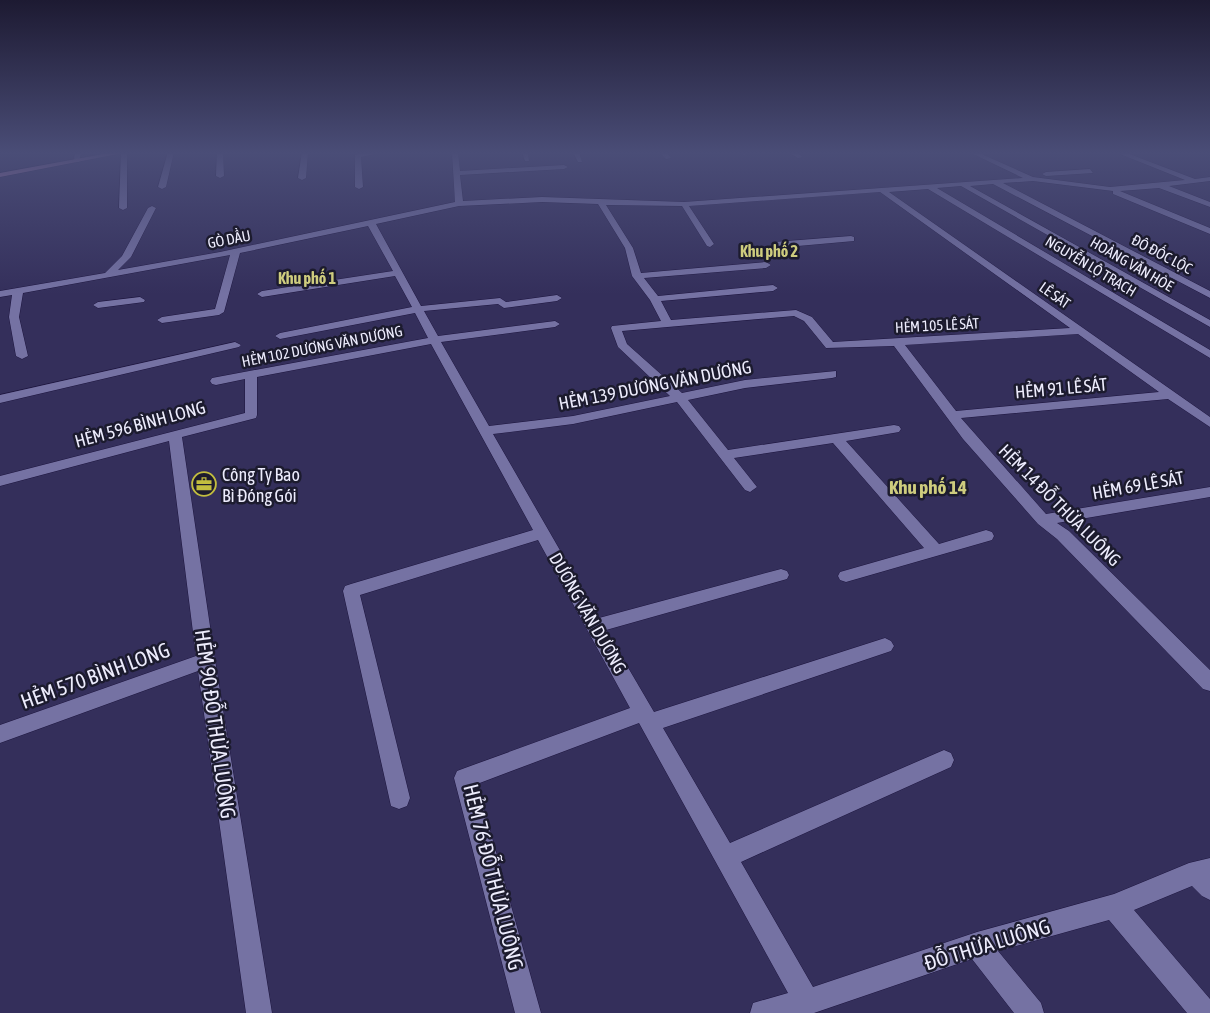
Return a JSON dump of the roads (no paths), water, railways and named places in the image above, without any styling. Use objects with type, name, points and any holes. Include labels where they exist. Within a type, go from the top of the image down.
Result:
[{"type":"street","points":[[123,199],[123,208]]},
{"type":"street","points":[[459,199],[459,204]]},
{"type":"street","name":"GÒ DẦU","points":[[0,294],[18,291],[97,295],[108,275],[236,252],[459,204],[510,200],[601,204],[684,204],[756,199]]},
{"type":"street","name":"LÊ SÁT","points":[[895,199],[1210,423]]},
{"type":"street","name":"NGUYỄN LỘ TRẠCH","points":[[950,199],[1210,355]]},
{"type":"street","name":"HOÀNG VĂN HÒE","points":[[989,199],[1210,324]]},
{"type":"street","name":"ĐÔ ĐỐC LỘC","points":[[1027,199],[1210,295]]},
{"type":"street","points":[[1134,199],[1210,231]]},
{"type":"street","points":[[1195,199],[1210,205]]},
{"type":"street","points":[[601,204],[629,248],[637,276],[655,299],[667,322],[616,328],[622,345],[680,398],[750,487]]},
{"type":"street","points":[[684,204],[710,244]]},
{"type":"street","points":[[108,275],[126,257],[152,208]]},
{"type":"street","name":"DƯƠNG VĂN DƯƠNG","points":[[371,223],[484,431],[807,1002]]},
{"type":"street","points":[[775,245],[851,239]]},
{"type":"street","points":[[162,320],[219,312],[236,252]]},
{"type":"street","points":[[637,276],[766,265]]},
{"type":"street","points":[[262,294],[399,273]]},
{"type":"street","points":[[655,299],[773,288]]},
{"type":"street","points":[[18,291],[14,317],[22,356]]},
{"type":"street","points":[[97,295],[140,300]]},
{"type":"street","points":[[280,336],[418,309],[500,301],[504,305],[557,298]]},
{"type":"street","name":"HẺM 105 LÊ SÁT","points":[[667,322],[796,313],[808,319],[830,346],[1080,331]]},
{"type":"street","name":"HẺM 102 DƯƠNG VĂN DƯƠNG","points":[[216,381],[434,339],[505,328],[555,324]]},
{"type":"street","name":"HẺM 14 ĐỖ THỪA LUÔNG","points":[[897,342],[968,436],[1043,520],[1063,535],[1210,683]]},
{"type":"street","points":[[0,399],[235,345]]},
{"type":"street","name":"HẺM 139 DƯƠNG VĂN DƯƠNG","points":[[484,431],[573,420],[745,384],[832,374]]},
{"type":"street","name":"HẺM 596 BÌNH LONG","points":[[0,481],[251,415],[251,375]]},
{"type":"street","name":"HẺM 91 LÊ SÁT","points":[[953,414],[1172,395]]},
{"type":"street","points":[[725,455],[894,429]]},
{"type":"street","name":"HẺM 90 ĐỖ THỪA LUÔNG","points":[[175,434],[206,660],[259,1013]]},
{"type":"street","points":[[836,438],[935,550]]},
{"type":"street","name":"HẺM 69 LÊ SÁT","points":[[1043,520],[1210,492]]},
{"type":"street","points":[[399,798],[351,591],[542,533]]},
{"type":"street","points":[[846,576],[986,536]]},
{"type":"street","points":[[595,626],[781,575]]},
{"type":"street","points":[[647,718],[884,646]]},
{"type":"street","name":"HẺM 570 BÌNH LONG","points":[[0,734],[206,660]]},
{"type":"street","name":"HẺM 76 ĐỖ THỪA LUÔNG","points":[[528,1013],[465,778],[647,718]]},
{"type":"street","points":[[725,857],[944,760]]},
{"type":"street","name":"ĐỖ THỪA LUÔNG","points":[[763,1013],[807,1002],[977,945],[1114,906],[1205,877]]},
{"type":"street","points":[[1114,906],[1204,1013]]},
{"type":"street","points":[[977,945],[1031,1013]]},
{"type":"place","name":"Công Ty Bao Bì Đóng Gói","points":[[204,484]]},
{"type":"district","name":"Khu phố 2","points":[[769,251]]},
{"type":"district","name":"Khu phố 1","points":[[307,278]]},
{"type":"district","name":"Khu phố 14","points":[[928,487]]}]
